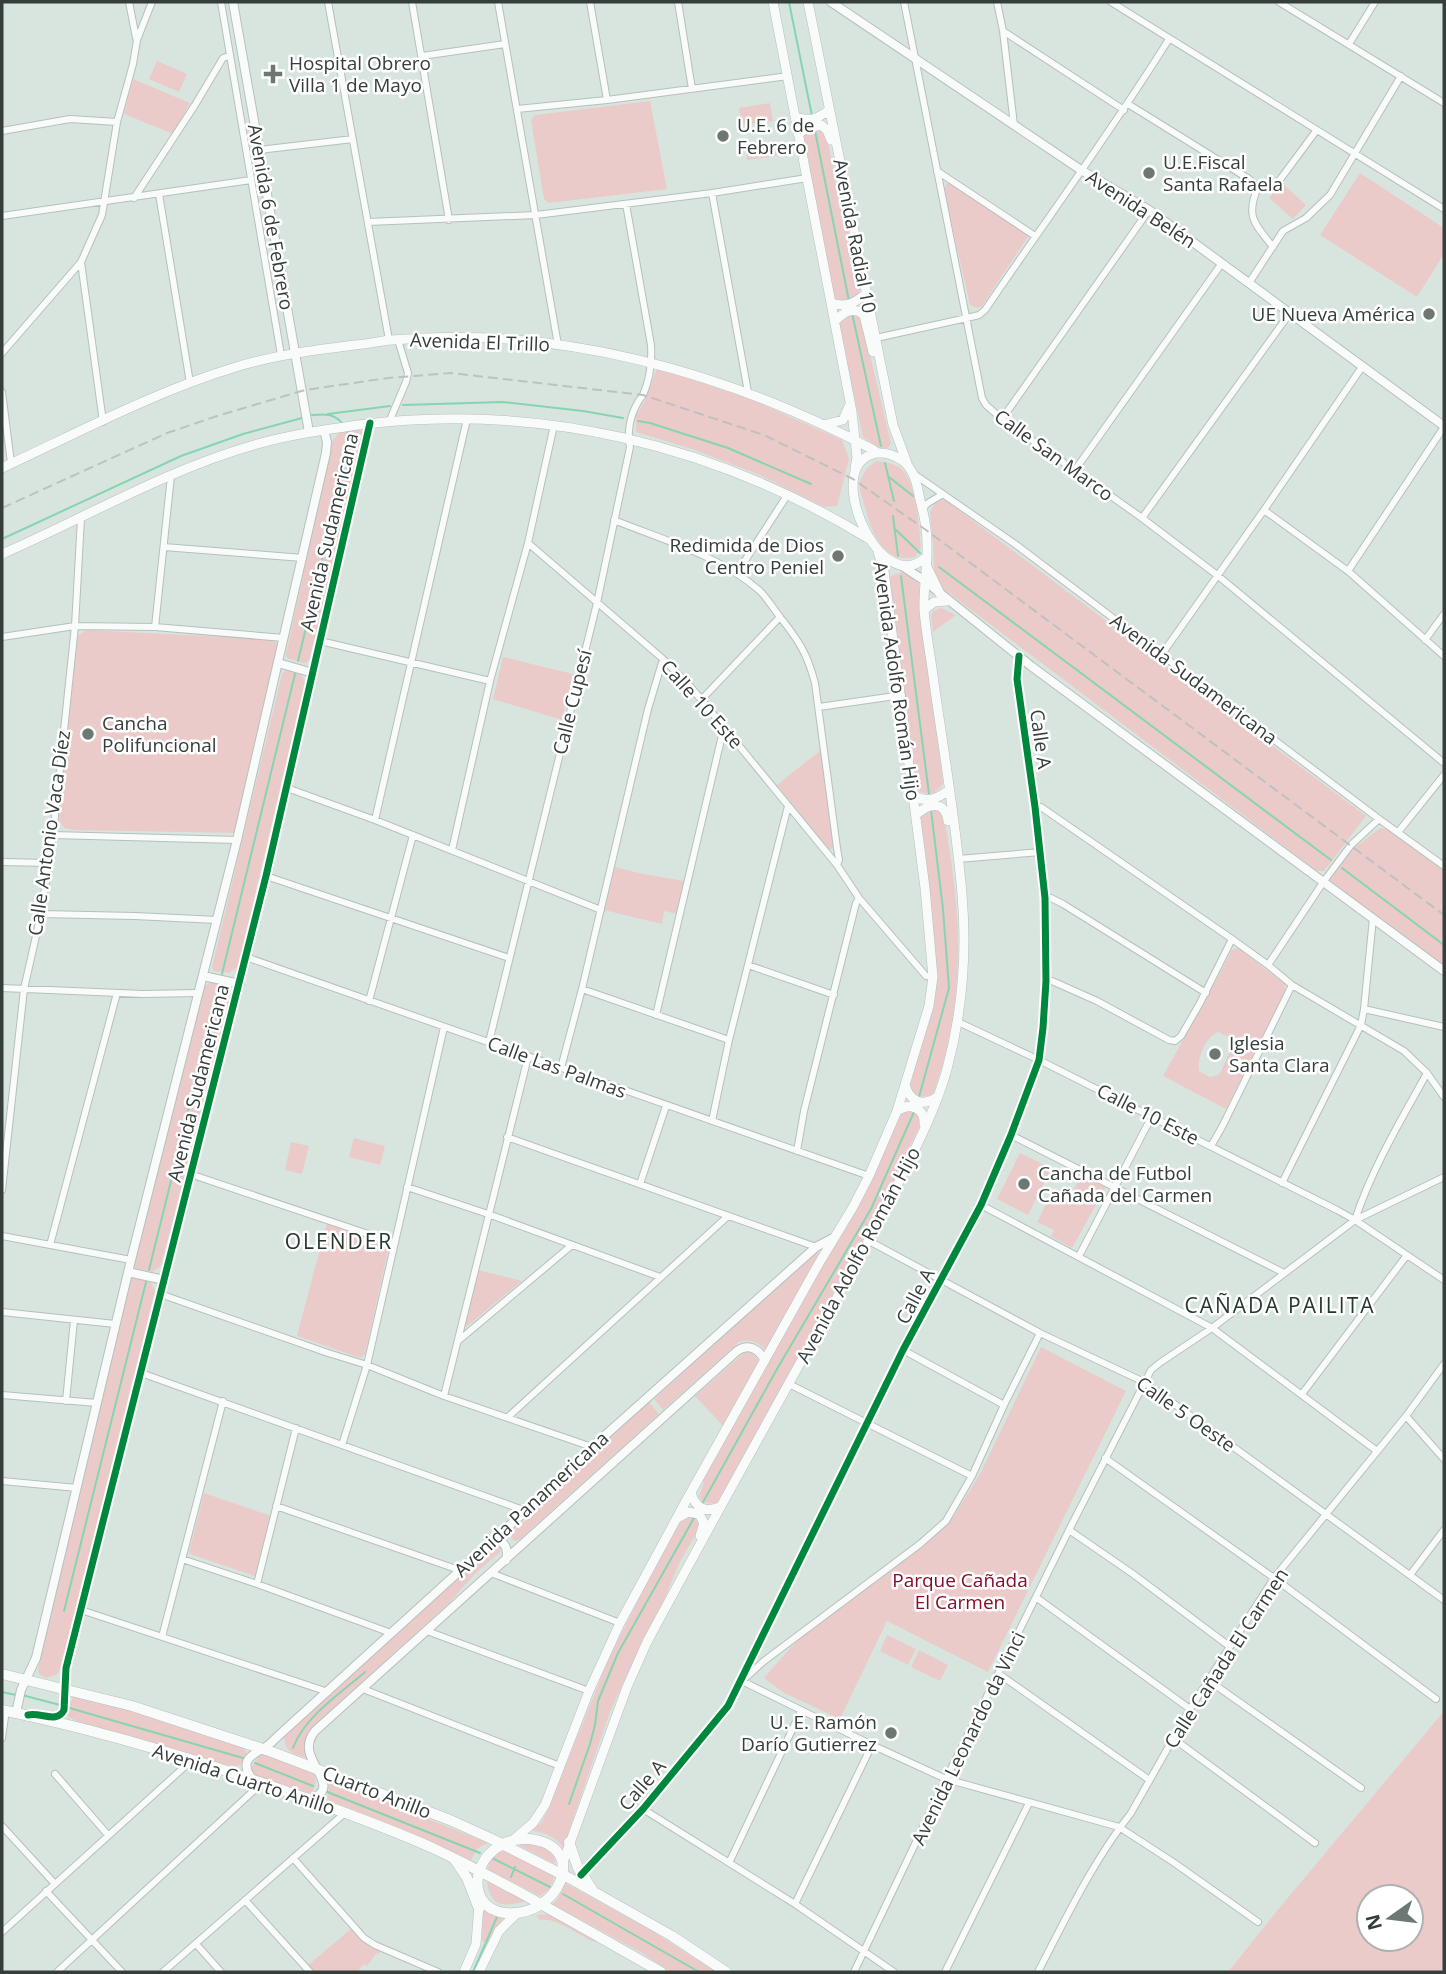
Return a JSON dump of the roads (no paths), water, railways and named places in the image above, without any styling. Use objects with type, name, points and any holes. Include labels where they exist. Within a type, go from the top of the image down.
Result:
[{"type":"highway","name":"Cuarto Anillo","points":[[2,1674],[132,1706],[263,1749],[508,1843],[562,1870],[726,1972]]},
{"type":"highway","name":"Avenida Cuarto Anillo","points":[[11,1710],[192,1760],[346,1812],[455,1859],[478,1877]]},
{"type":"highway","points":[[529,1839],[546,1843],[556,1852],[562,1870],[557,1891],[541,1903],[518,1912],[503,1913],[492,1909],[482,1899],[478,1877],[486,1856],[508,1843],[529,1839]]},
{"type":"highway","points":[[569,1842],[581,1875],[594,1892]]},
{"type":"highway","points":[[455,1859],[467,1878],[479,1909]]},
{"type":"highway","points":[[478,1877],[541,1903],[662,1972]]},
{"type":"main road","name":"Avenida Radial 10","points":[[773,2],[801,132],[807,178],[850,403],[856,440],[857,457],[853,479],[856,503],[870,540]]},
{"type":"main road","name":"Avenida Radial 10","points":[[808,2],[847,198],[863,296],[876,338],[893,425],[922,509]]},
{"type":"main road","points":[[801,132],[821,121],[829,110]]},
{"type":"main road","points":[[798,118],[821,121]]},
{"type":"main road","points":[[821,121],[830,135],[841,187],[847,198]]},
{"type":"main road","points":[[833,304],[849,306],[863,296]]},
{"type":"main road","points":[[836,319],[849,310],[864,315],[872,351],[879,358]]},
{"type":"main road","name":"Avenida El Trillo","points":[[6,466],[190,383],[235,367],[281,355],[394,340],[478,339],[558,345],[651,362],[748,392],[880,453],[895,456],[911,471]]},
{"type":"main road","points":[[823,425],[843,420],[850,403]]},
{"type":"main road","points":[[2,554],[171,476],[254,445],[344,427],[467,419],[554,425],[628,438],[682,452],[736,471],[788,494],[870,540],[877,550],[895,563],[902,566],[914,565],[926,560],[944,597],[924,610]]},
{"type":"main road","points":[[855,471],[862,461],[880,453]]},
{"type":"main road","name":"Avenida Adolfo Román Hijo","points":[[562,1870],[569,1842],[646,1642],[869,1241],[915,1150],[947,1068],[956,1021],[964,949],[962,898],[946,793],[924,610],[927,537],[922,509]]},
{"type":"main road","name":"Avenida Adolfo Román Hijo","points":[[508,1843],[538,1817],[620,1623],[833,1238],[853,1207],[906,1088],[929,1006],[933,977],[916,797],[884,571],[877,550]]},
{"type":"main road","points":[[916,797],[932,799],[946,793]]},
{"type":"main road","points":[[918,813],[932,806],[943,808],[947,813],[962,898]]},
{"type":"main road","points":[[906,1088],[916,1101],[923,1103],[935,1099]]},
{"type":"main road","points":[[898,1110],[910,1106],[923,1114],[924,1125],[915,1150]]},
{"type":"main road","points":[[691,1493],[699,1507],[706,1510],[719,1508]]},
{"type":"main road","points":[[680,1517],[691,1512],[699,1514],[704,1523],[683,1567],[681,1579]]},
{"type":"main road","points":[[464,1972],[476,1944],[478,1877]]},
{"type":"main road","points":[[482,1971],[499,1931],[518,1912]]},
{"type":"street","points":[[129,2],[137,40]]},
{"type":"street","points":[[2,353],[81,262],[102,215],[117,122],[137,40],[152,2]]},
{"type":"street","name":"Avenida 6 de Febrero","points":[[220,2],[281,355]]},
{"type":"street","name":"Avenida 6 de Febrero","points":[[233,2],[309,432]]},
{"type":"street","points":[[328,2],[368,222],[394,340],[408,373],[389,422]]},
{"type":"street","points":[[412,2],[449,219]]},
{"type":"street","points":[[498,2],[558,345]]},
{"type":"street","points":[[590,2],[607,100]]},
{"type":"street","points":[[678,2],[692,89]]},
{"type":"street","name":"Avenida Belén","points":[[831,2],[1081,170],[1149,210],[1444,427]]},
{"type":"street","name":"Calle San Marco","points":[[904,2],[982,398],[986,405],[1217,575],[1444,763]]},
{"type":"street","points":[[997,2],[1014,125]]},
{"type":"street","points":[[1111,2],[1444,209]]},
{"type":"street","points":[[1279,2],[1444,103]]},
{"type":"street","points":[[1293,2],[1293,10]]},
{"type":"street","points":[[1349,44],[1375,2]]},
{"type":"street","points":[[1003,31],[1250,179],[1258,187],[1276,185],[1316,131]]},
{"type":"street","points":[[226,40],[239,37]]},
{"type":"street","points":[[876,338],[979,315],[985,310],[1126,107],[1169,39]]},
{"type":"street","points":[[422,56],[505,44]]},
{"type":"street","points":[[134,198],[223,58],[229,56]]},
{"type":"street","points":[[517,110],[788,76]]},
{"type":"street","points":[[1249,283],[1283,231],[1306,218],[1330,195],[1401,76]]},
{"type":"street","points":[[2,131],[70,119],[117,122]]},
{"type":"street","points":[[259,150],[353,139]]},
{"type":"street","points":[[937,171],[1035,236]]},
{"type":"street","points":[[368,222],[536,215],[807,178]]},
{"type":"street","points":[[2,216],[251,180]]},
{"type":"street","points":[[1258,187],[1251,211],[1258,228],[1273,247]]},
{"type":"street","points":[[712,193],[748,392]]},
{"type":"street","points":[[159,194],[190,383]]},
{"type":"street","name":"Calle Cupesí","points":[[489,1042],[597,603],[629,447],[632,417],[643,396],[651,362],[651,345],[626,204]]},
{"type":"street","points":[[1002,419],[1149,210]]},
{"type":"street","points":[[257,216],[270,213]]},
{"type":"street","points":[[81,262],[103,422]]},
{"type":"street","points":[[1075,470],[1222,263]]},
{"type":"street","points":[[1142,518],[1290,313]]},
{"type":"street","points":[[1162,654],[1362,367]]},
{"type":"street","points":[[2,392],[6,466]]},
{"type":"street","points":[[374,820],[467,419]]},
{"type":"street","name":"Avenida Sudamericana","points":[[28,1715],[36,1713],[57,1718],[62,1714],[66,1668],[240,984],[370,424]]},
{"type":"street","points":[[452,850],[490,681],[528,543],[554,425]]},
{"type":"street","points":[[1348,571],[1444,427]]},
{"type":"street","name":"Avenida Sudamericana","points":[[11,1710],[36,1658],[115,1324],[237,840],[326,453],[324,430]]},
{"type":"street","name":"Avenida Sudamericana","points":[[911,471],[1015,544],[1444,866]]},
{"type":"street","points":[[155,628],[171,476]]},
{"type":"street","points":[[737,573],[788,494]]},
{"type":"street","points":[[922,509],[943,494]]},
{"type":"street","points":[[1264,510],[1348,571],[1444,656]]},
{"type":"street","name":"Calle Antonio Vaca Díez","points":[[2,1190],[24,989],[41,914],[53,835],[75,626],[81,518]]},
{"type":"street","points":[[614,520],[737,573],[762,593],[796,636],[809,660],[819,707],[839,860],[836,865]]},
{"type":"street","name":"Calle 10 Este","points":[[528,543],[663,659],[702,699],[836,865],[859,898],[926,976],[933,977]]},
{"type":"street","points":[[164,547],[303,558]]},
{"type":"street","name":"Calle A","points":[[902,566],[1018,656],[1444,971]]},
{"type":"street","points":[[1425,640],[1444,614]]},
{"type":"street","points":[[702,699],[780,617]]},
{"type":"street","points":[[2,638],[75,626],[155,628],[284,638]]},
{"type":"street","points":[[320,641],[490,681]]},
{"type":"street","name":"Calle A","points":[[581,1875],[643,1809],[724,1713],[742,1681],[903,1350],[981,1205],[1039,1060],[1046,981],[1045,898],[1017,679],[1018,656]]},
{"type":"street","points":[[561,1068],[648,709],[663,659]]},
{"type":"street","points":[[278,663],[313,673]]},
{"type":"street","points":[[819,707],[902,695]]},
{"type":"street","points":[[656,1014],[724,727]]},
{"type":"street","points":[[1399,831],[1444,775]]},
{"type":"street","points":[[287,788],[601,910]]},
{"type":"street","points":[[712,1121],[729,1040],[789,806]]},
{"type":"street","points":[[1035,807],[1041,807],[1232,939],[1292,985],[1404,1051],[1427,1073],[1444,1097]]},
{"type":"street","points":[[1268,965],[1351,845],[1379,819]]},
{"type":"street","points":[[53,835],[237,840]]},
{"type":"street","points":[[369,1001],[413,835]]},
{"type":"street","points":[[958,859],[1041,852]]},
{"type":"street","points":[[2,862],[49,863]]},
{"type":"street","points":[[266,876],[509,958]]},
{"type":"street","points":[[797,1151],[804,1111],[859,898]]},
{"type":"street","points":[[1045,898],[1063,904],[1206,993]]},
{"type":"street","points":[[41,914],[217,920]]},
{"type":"street","points":[[1282,1183],[1361,1025],[1373,918]]},
{"type":"street","points":[[1046,981],[1097,1000],[1175,1041],[1181,1036],[1206,993],[1232,939]]},
{"type":"street","name":"Calle Las Palmas","points":[[246,957],[869,1176]]},
{"type":"street","points":[[748,965],[834,995]]},
{"type":"street","points":[[202,976],[240,984]]},
{"type":"street","points":[[1212,1146],[1292,985]]},
{"type":"street","points":[[2,988],[198,993]]},
{"type":"street","points":[[582,989],[729,1040]]},
{"type":"street","points":[[50,1245],[117,993]]},
{"type":"street","points":[[1364,1009],[1444,1027]]},
{"type":"street","name":"Calle 10 Este","points":[[956,1021],[1153,1116],[1355,1220],[1444,1280]]},
{"type":"street","points":[[342,1445],[367,1364],[444,1027]]},
{"type":"street","points":[[444,1396],[528,1057]]},
{"type":"street","points":[[1355,1220],[1390,1139],[1427,1073]]},
{"type":"street","points":[[639,1184],[666,1106]]},
{"type":"street","points":[[2,1111],[10,1112]]},
{"type":"street","points":[[1079,1256],[1153,1116]]},
{"type":"street","points":[[1011,1135],[1284,1273]]},
{"type":"street","points":[[507,1137],[816,1247]]},
{"type":"street","points":[[190,1174],[395,1243]]},
{"type":"street","name":"Avenida Leonardo da Vinci","points":[[854,1972],[1069,1530],[1152,1370],[1355,1220],[1444,1177]]},
{"type":"street","points":[[407,1187],[660,1277]]},
{"type":"street","points":[[981,1205],[1212,1328],[1377,1451]]},
{"type":"street","points":[[508,1417],[728,1216]]},
{"type":"street","points":[[2,1236],[131,1260]]},
{"type":"street","name":"Avenida Panamericana","points":[[257,1781],[247,1770],[248,1760],[253,1752],[263,1749],[328,1692],[592,1447],[816,1247],[833,1238]]},
{"type":"street","name":"Calle 5 Oeste","points":[[869,1241],[1040,1333],[1144,1382],[1444,1600]]},
{"type":"street","points":[[457,1342],[572,1245]]},
{"type":"street","points":[[1302,1394],[1408,1255]]},
{"type":"street","points":[[128,1272],[164,1280]]},
{"type":"street","points":[[160,1294],[367,1364],[444,1396],[592,1447]]},
{"type":"street","points":[[2,1312],[115,1324]]},
{"type":"street","points":[[66,1401],[74,1320]]},
{"type":"street","points":[[1040,1333],[972,1476],[946,1521],[934,1533],[764,1661],[742,1681],[946,1779],[1119,1828],[1258,1922]]},
{"type":"street","name":"Avenida Panamericana","points":[[310,1800],[323,1788],[323,1778],[309,1753],[310,1738],[737,1351],[743,1347],[754,1348],[765,1361]]},
{"type":"street","points":[[903,1350],[1004,1405]]},
{"type":"street","name":"Calle Cañada El Carmen","points":[[1038,1972],[1073,1904],[1131,1813],[1190,1709],[1274,1578],[1406,1416],[1444,1364]]},
{"type":"street","points":[[141,1373],[526,1511]]},
{"type":"street","points":[[789,1384],[972,1476]]},
{"type":"street","points":[[2,1395],[97,1403]]},
{"type":"street","points":[[162,1637],[223,1401]]},
{"type":"street","points":[[1406,1416],[1444,1459]]},
{"type":"street","points":[[257,1584],[296,1428]]},
{"type":"street","points":[[1105,1458],[1274,1578],[1436,1699]]},
{"type":"street","points":[[2,1481],[77,1488]]},
{"type":"street","points":[[276,1506],[459,1570]]},
{"type":"street","points":[[507,1528],[507,1542],[520,1547]]},
{"type":"street","points":[[1069,1530],[1229,1646]]},
{"type":"street","points":[[1410,1575],[1444,1530]]},
{"type":"street","points":[[493,1540],[506,1546],[506,1560]]},
{"type":"street","points":[[182,1559],[391,1633]]},
{"type":"street","points":[[491,1573],[620,1623]]},
{"type":"street","points":[[1037,1598],[1190,1709]]},
{"type":"street","points":[[81,1609],[328,1692]]},
{"type":"street","points":[[426,1631],[589,1691]]},
{"type":"street","points":[[999,1674],[1148,1779]]},
{"type":"street","points":[[1208,1680],[1361,1788]]},
{"type":"street","points":[[363,1689],[560,1766]]},
{"type":"street","points":[[2,1738],[11,1710]]},
{"type":"street","points":[[729,1863],[801,1711]]},
{"type":"street","points":[[1174,1739],[1315,1843]]},
{"type":"street","points":[[795,1904],[872,1745]]},
{"type":"street","points":[[2,1930],[192,1760]]},
{"type":"street","points":[[55,1774],[108,1835]]},
{"type":"street","points":[[57,1972],[257,1781]]},
{"type":"street","points":[[945,1972],[1028,1803]]},
{"type":"street","points":[[643,1809],[795,1904],[894,1972]]},
{"type":"street","points":[[163,1972],[346,1812]]},
{"type":"street","points":[[2,1826],[55,1884]]},
{"type":"street","points":[[293,1858],[364,1938],[438,1972]]},
{"type":"street","points":[[47,1891],[122,1972]]},
{"type":"street","points":[[245,1900],[310,1972]]},
{"type":"street","points":[[196,1944],[222,1972]]},
{"type":"waterway","points":[[789,2],[812,116]]},
{"type":"waterway","points":[[815,131],[849,301]]},
{"type":"waterway","points":[[852,313],[881,446]]},
{"type":"waterway","points":[[403,405],[503,402],[623,418]]},
{"type":"waterway","points":[[328,414],[390,406]]},
{"type":"waterway","points":[[312,415],[325,414],[342,423]]},
{"type":"waterway","points":[[2,539],[181,456],[243,434],[302,418]]},
{"type":"waterway","points":[[638,421],[728,448],[811,484]]},
{"type":"waterway","points":[[298,661],[349,448],[347,431]]},
{"type":"waterway","points":[[885,463],[894,501]]},
{"type":"waterway","points":[[889,477],[913,496]]},
{"type":"waterway","points":[[893,516],[898,556]]},
{"type":"waterway","points":[[896,530],[920,553]]},
{"type":"waterway","points":[[939,567],[1331,860]]},
{"type":"waterway","points":[[901,576],[929,794]]},
{"type":"waterway","points":[[222,974],[295,674]]},
{"type":"waterway","points":[[919,1097],[949,988],[931,810]]},
{"type":"waterway","points":[[1342,868],[1444,945]]},
{"type":"waterway","points":[[149,1270],[219,986]]},
{"type":"waterway","points":[[702,1504],[871,1209],[914,1112]]},
{"type":"waterway","points":[[64,1611],[146,1282]]},
{"type":"waterway","points":[[569,1804],[590,1744],[598,1701],[618,1653],[694,1518]]},
{"type":"waterway","points":[[293,1748],[314,1716],[365,1672]]},
{"type":"waterway","points":[[2,1692],[16,1695]]},
{"type":"waterway","points":[[22,1695],[60,1705]]},
{"type":"waterway","points":[[66,1707],[243,1758]]},
{"type":"waterway","points":[[255,1763],[313,1786]]},
{"type":"waterway","points":[[325,1791],[480,1853]]},
{"type":"waterway","points":[[494,1859],[550,1887]]},
{"type":"waterway","points":[[511,1877],[515,1867]]},
{"type":"waterway","points":[[563,1894],[699,1972]]},
{"type":"waterway","points":[[473,1972],[497,1917]]},
{"type":"railway","points":[[2,508],[167,433],[305,390],[388,378],[451,373],[643,395],[764,435],[853,479],[926,530],[1444,915]]},
{"type":"place","name":"Hospital Obrero Villa 1 de Mayo","points":[[273,74]]},
{"type":"place","name":"U.E. 6 de Febrero","points":[[723,136]]},
{"type":"place","name":"U.E.Fiscal Santa Rafaela","points":[[1149,173]]},
{"type":"place","name":"UE Nueva América","points":[[1429,314]]},
{"type":"place","name":"Redimida de Dios Centro Peniel","points":[[838,556]]},
{"type":"place","name":"Cancha Polifuncional","points":[[88,734]]},
{"type":"place","name":"Iglesia Santa Clara","points":[[1215,1054]]},
{"type":"place","name":"Cancha de Futbol Cañada del Carmen","points":[[1024,1184]]},
{"type":"place","name":"U. E. Ramón Darío Gutierrez","points":[[891,1733]]},
{"type":"district","name":"OLENDER","points":[[339,1242]]},
{"type":"district","name":"CAÑADA PAILITA","points":[[1280,1306]]},
{"type":"park label","name":"Parque Cañada El Carmen","points":[[960,1591]]}]
